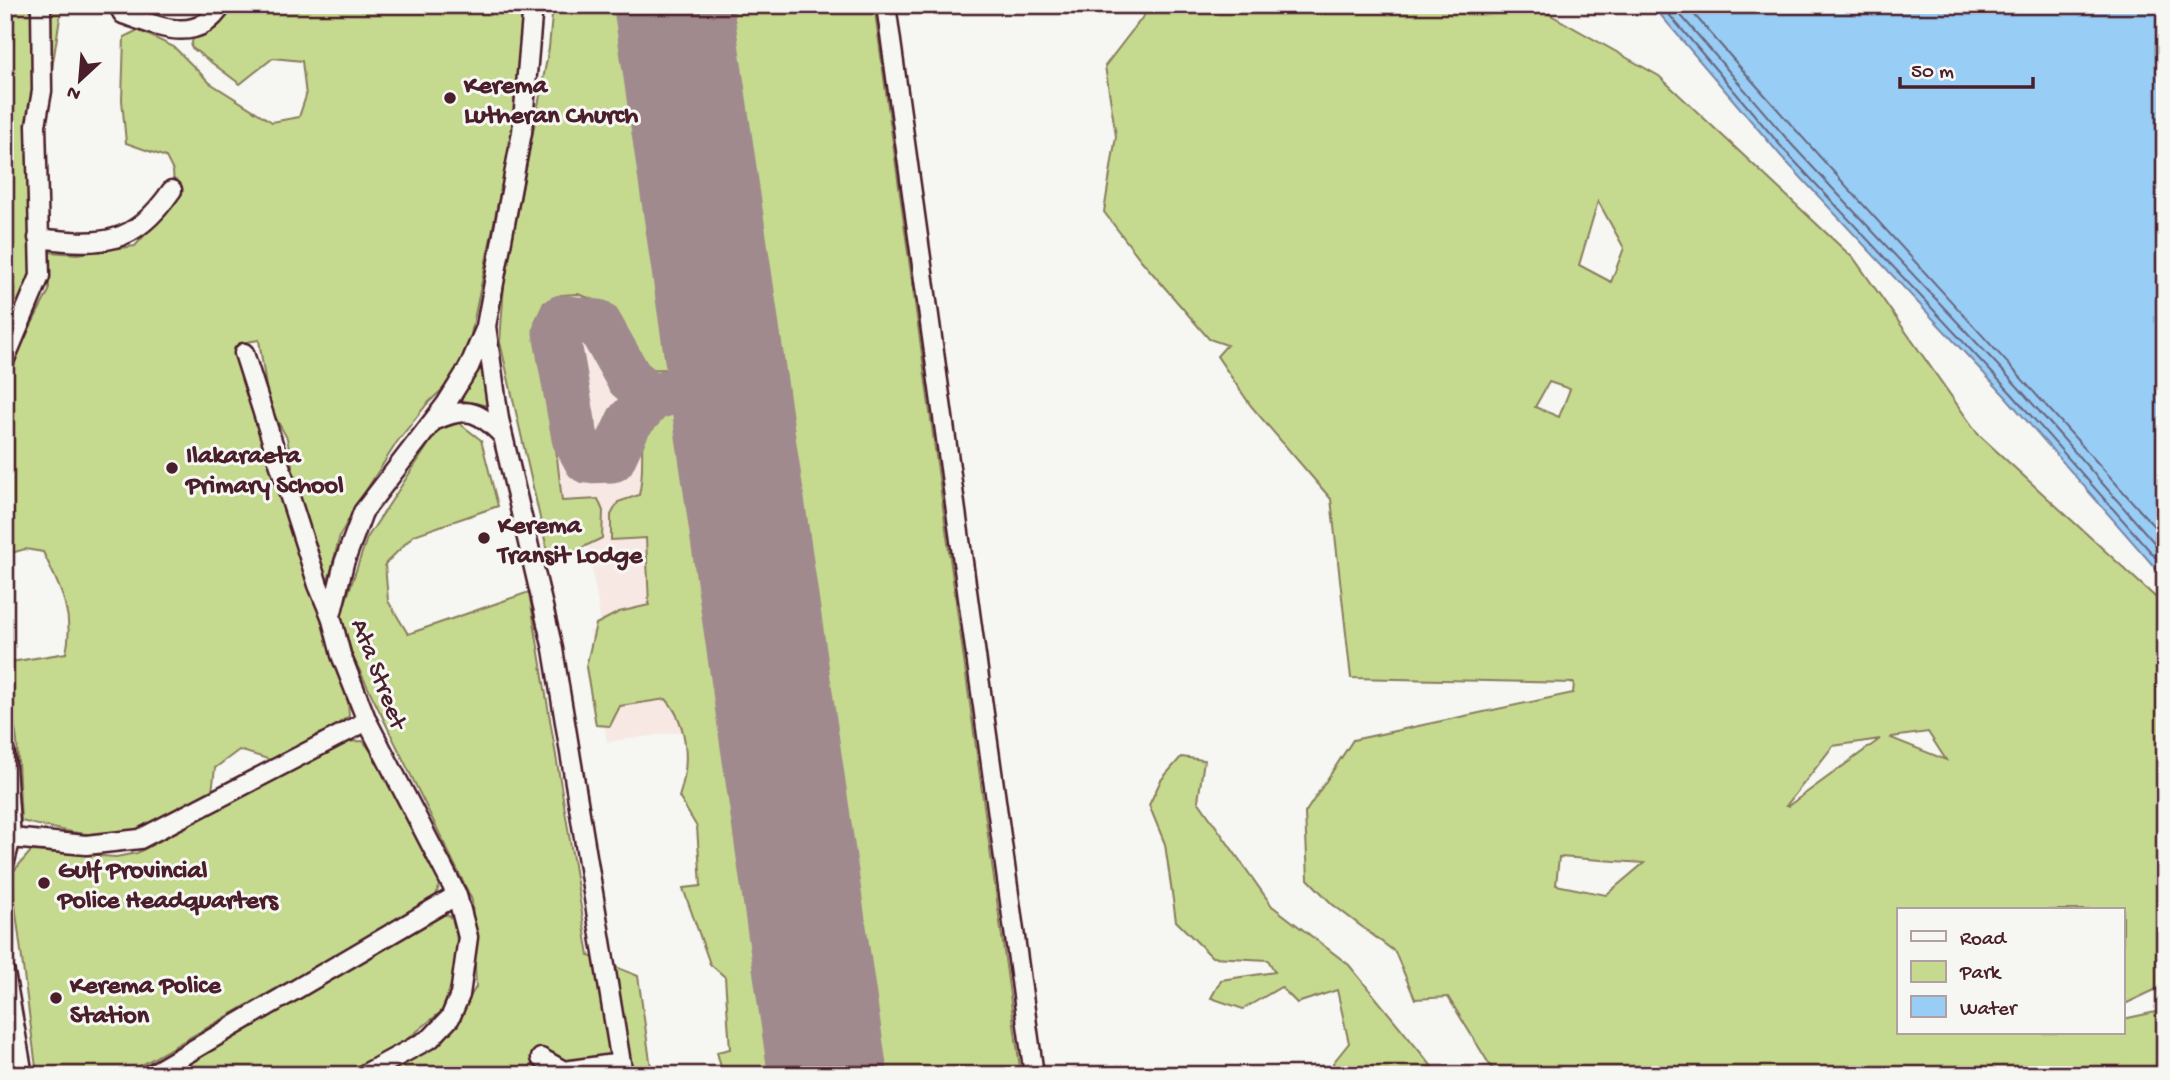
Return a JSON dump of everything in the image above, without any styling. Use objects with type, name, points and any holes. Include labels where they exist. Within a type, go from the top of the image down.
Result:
[{"type":"street","points":[[5,359],[40,276],[36,125],[42,91],[41,5]]},
{"type":"street","points":[[118,5],[123,14],[171,30],[194,30],[222,5]]},
{"type":"street","points":[[533,5],[522,132],[486,326],[503,436],[553,649],[622,1069],[563,1073],[541,1058]]},
{"type":"street","points":[[886,5],[1034,1075]]},
{"type":"street","points":[[38,238],[86,244],[132,233],[157,211],[172,190]]},
{"type":"street","name":"Ata Street","points":[[363,1075],[431,1038],[450,1018],[460,995],[468,937],[457,895],[367,721],[341,655],[331,616],[344,563],[363,512],[432,421],[468,367],[486,326]]},
{"type":"street","points":[[244,353],[318,584],[331,616]]},
{"type":"street","points":[[432,421],[459,411],[474,413],[487,419],[503,436]]},
{"type":"street","points":[[11,838],[86,845],[140,839],[367,721]]},
{"type":"street","points":[[5,753],[11,838],[5,861]]},
{"type":"street","points":[[150,1075],[457,895]]},
{"type":"street","points":[[5,974],[23,1075]]},
{"type":"shaded area","points":[[564,5],[759,5],[914,1075],[743,1075],[693,730],[607,742],[590,631],[602,629],[588,544],[544,551],[511,306]]},
{"type":"green space","points":[[5,5],[62,5],[31,203],[31,278],[5,336]]},
{"type":"green space","points":[[233,5],[526,5],[512,135],[469,344],[448,384],[427,404],[397,442],[365,492],[340,535],[328,583],[325,584],[296,486],[287,438],[269,406],[259,340],[240,343],[240,367],[348,702],[349,716],[304,747],[271,760],[239,750],[215,768],[212,792],[150,828],[118,835],[102,835],[70,832],[21,821],[17,741],[7,677],[11,662],[66,653],[69,626],[60,589],[43,552],[25,549],[5,555],[5,375],[49,291],[48,252],[77,254],[135,246],[175,201],[173,171],[166,157],[126,143],[122,100],[124,37],[138,30],[174,47],[210,83],[272,122],[299,117],[306,96],[302,61],[273,58],[240,84],[191,47],[194,34],[217,22]]},
{"type":"green space","points":[[553,5],[661,5],[702,319],[698,344],[689,360],[673,368],[647,369],[614,312],[597,301],[578,294],[561,295],[544,303],[535,322],[546,361],[562,501],[598,499],[603,511],[602,538],[569,554],[548,553],[500,342],[504,285],[549,48]]},
{"type":"green space","points":[[695,5],[874,5],[1021,1075],[848,1075],[738,286],[719,191]]},
{"type":"green space","points":[[1152,5],[1533,5],[1659,76],[1855,260],[1978,434],[2165,606],[2165,727],[2160,739],[2165,748],[2165,985],[2124,1005],[2124,908],[1897,908],[1897,1034],[2124,1034],[2124,1019],[2165,1010],[2165,1075],[1496,1075],[1448,997],[1415,999],[1395,952],[1332,904],[1308,879],[1305,813],[1353,740],[1573,693],[1574,683],[1351,678],[1331,499],[1251,406],[1217,356],[1227,345],[1209,339],[1104,212],[1116,136],[1105,66]],"holes":[[[1598,201],[1624,248],[1611,282],[1579,265]],[[1549,382],[1570,389],[1559,417],[1535,407]],[[1928,732],[1946,760],[1891,738],[1892,737]],[[1880,739],[1786,806],[1833,746]],[[1559,857],[1644,863],[1606,895],[1556,885]]]},
{"type":"green space","points":[[479,370],[482,370],[489,406],[459,400]]},
{"type":"green space","points":[[688,402],[705,411],[717,431],[809,1075],[723,1075],[717,1052],[730,1049],[725,977],[710,964],[683,888],[701,886],[697,827],[679,797],[686,759],[683,733],[674,709],[666,699],[620,706],[610,726],[596,725],[586,667],[596,624],[619,612],[649,605],[646,538],[611,540],[611,515],[618,502],[639,495],[643,435],[647,424],[654,415]]},
{"type":"green space","points":[[459,423],[481,440],[498,506],[414,535],[385,564],[388,601],[408,634],[529,592],[589,956],[638,976],[652,1075],[385,1075],[444,1040],[476,987],[472,900],[353,657],[341,615],[367,538],[438,430]]},
{"type":"green space","points":[[363,741],[387,772],[442,878],[435,898],[124,1075],[37,1075],[11,874],[31,851],[116,857],[137,853],[344,742]]},
{"type":"green space","points":[[1181,757],[1204,760],[1198,801],[1272,906],[1349,965],[1439,1075],[1334,1075],[1333,1063],[1349,1043],[1337,990],[1297,1003],[1281,987],[1243,1009],[1211,998],[1221,980],[1275,972],[1268,960],[1212,957],[1176,921],[1165,844],[1149,805],[1161,780]]},
{"type":"green space","points":[[446,914],[455,921],[459,963],[442,1011],[405,1041],[343,1075],[164,1075]]},
{"type":"water","points":[[1652,5],[2165,5],[2165,579],[2006,397],[1781,156]]},
{"type":"taxiway","points":[[652,397],[629,378],[598,323],[562,318],[556,332],[575,438],[587,460],[612,459],[629,422],[652,397],[727,376]]},
{"type":"runway","points":[[673,5],[828,1075]]},
{"type":"place","name":"Kerema Lutheran Church","points":[[450,98]]},
{"type":"place","name":"Ilakaraeta Primary School","points":[[172,468]]},
{"type":"place","name":"Kerema Transit Lodge","points":[[484,538]]},
{"type":"place","name":"Gulf Provincial Police Headquarters","points":[[44,883]]},
{"type":"place","name":"Kerema Police Station","points":[[56,998]]}]
